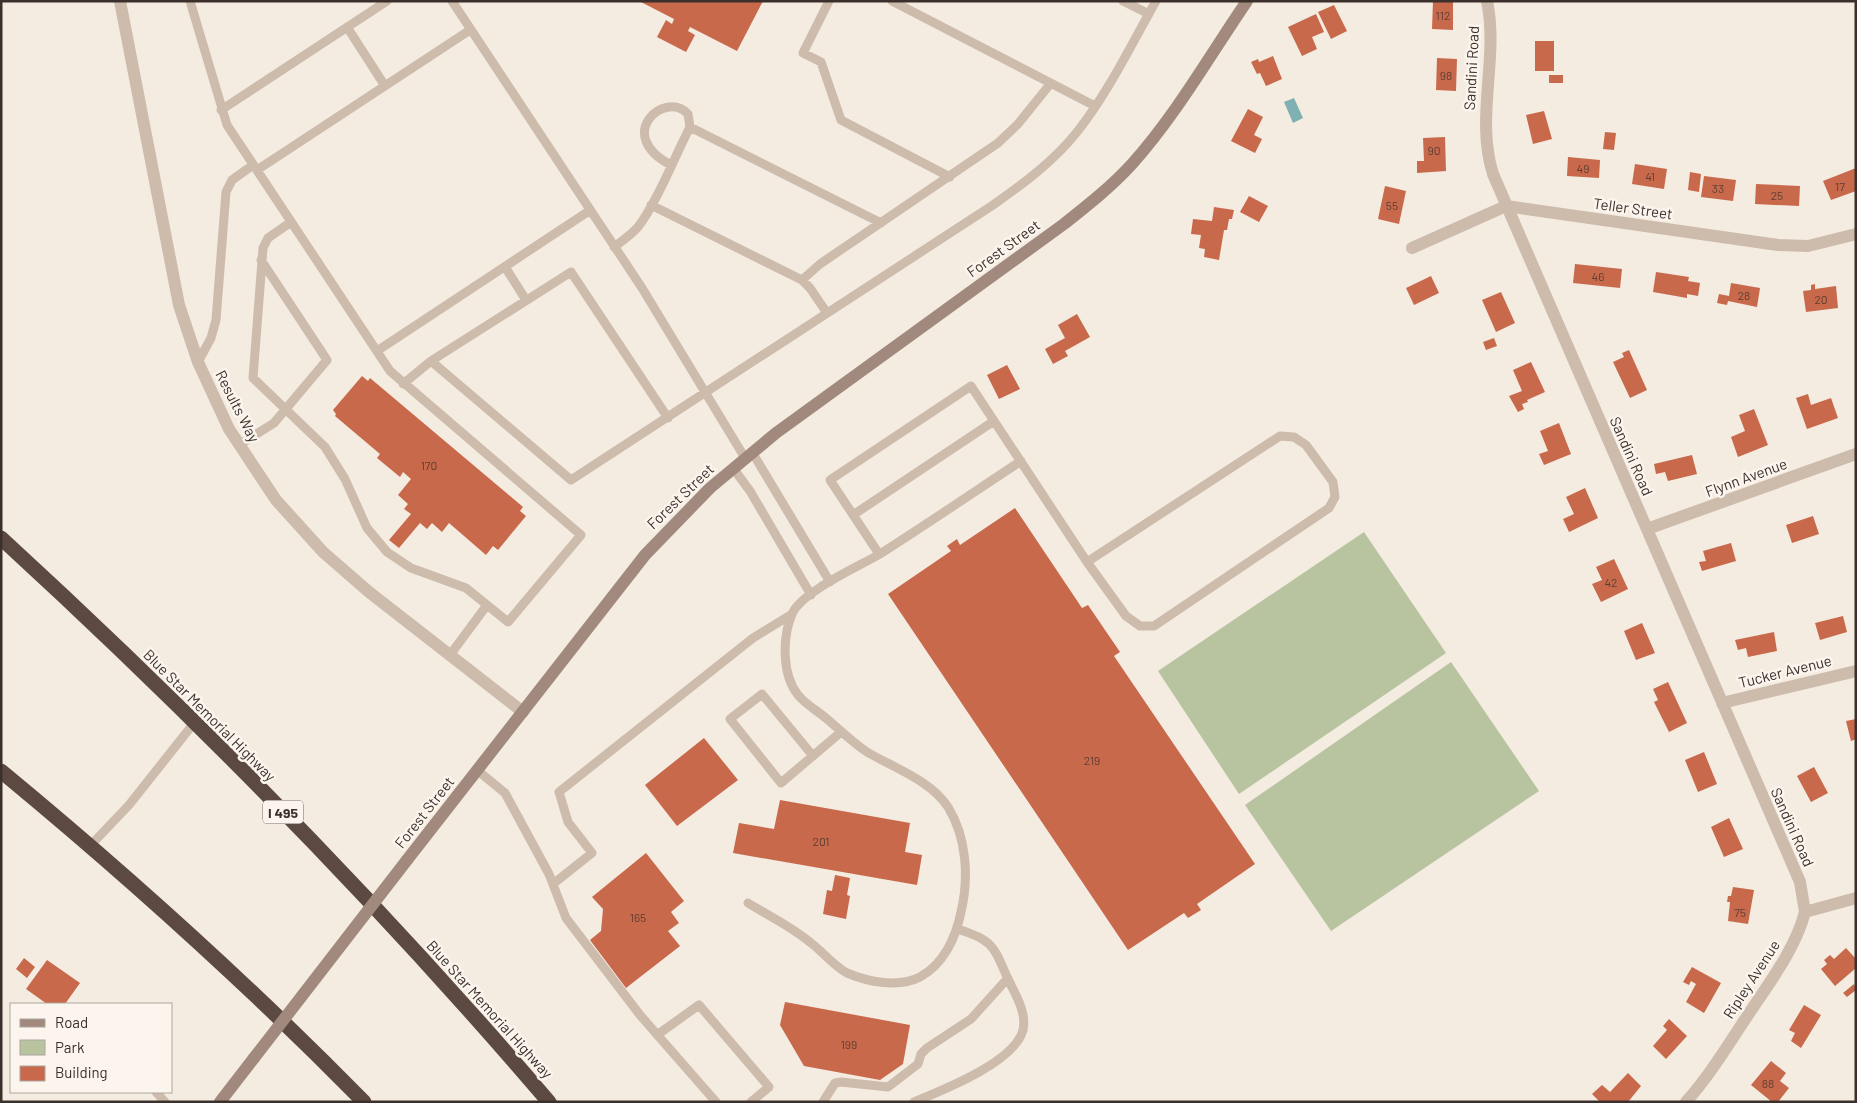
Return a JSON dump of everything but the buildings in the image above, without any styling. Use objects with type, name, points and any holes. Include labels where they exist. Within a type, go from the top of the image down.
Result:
[{"type":"highway","name":"Blue Star Memorial Highway","points":[[1,538],[90,621],[194,723],[354,886],[549,1102]]},
{"type":"highway","points":[[1,771],[90,846],[247,989],[364,1102]]},
{"type":"main road","name":"Forest Street","points":[[220,1102],[645,555],[683,515],[748,455],[1064,224],[1107,189],[1132,164],[1154,137],[1247,1]]},
{"type":"street","name":"Results Way","points":[[120,1],[173,280],[198,362],[219,409],[239,445],[276,500],[323,552],[363,587],[523,712]]},
{"type":"street","name":"Sandini Road","points":[[1487,1],[1490,44],[1485,107],[1489,163],[1800,882],[1805,912]]},
{"type":"street","name":"Teller Street","points":[[1506,206],[1778,246],[1808,246],[1856,234]]},
{"type":"street","points":[[1412,248],[1506,206]]},
{"type":"street","name":"Flynn Avenue","points":[[1647,529],[1856,454]]},
{"type":"street","name":"Tucker Avenue","points":[[1722,703],[1856,671]]},
{"type":"street","points":[[1805,912],[1856,898]]},
{"type":"street","name":"Ripley Avenue","points":[[1686,1102],[1706,1078],[1776,971],[1798,934],[1805,912]]},
{"type":"lane","points":[[190,1],[227,126],[291,222],[376,351],[392,374],[581,535],[508,622],[459,584],[411,568],[386,552],[367,528],[345,479],[330,454],[313,435],[253,378],[261,260],[265,242],[291,222]]},
{"type":"lane","points":[[221,110],[386,1]]},
{"type":"lane","points":[[452,1],[614,247],[705,394],[748,455],[830,582]]},
{"type":"lane","points":[[829,1],[803,53],[821,62],[841,120],[950,177]]},
{"type":"lane","points":[[892,1],[1095,106]]},
{"type":"lane","points":[[1123,1],[1149,14]]},
{"type":"lane","points":[[431,361],[571,480],[705,394],[1021,185],[1062,148],[1095,106],[1156,1]]},
{"type":"lane","points":[[347,27],[385,86]]},
{"type":"lane","points":[[198,362],[211,338],[216,320],[226,192],[232,180],[255,168],[470,30]]},
{"type":"lane","points":[[802,280],[820,264],[950,177],[1005,137],[1051,83]]},
{"type":"lane","points":[[614,247],[638,227],[651,205],[671,165],[690,127],[690,117],[686,112],[673,107],[656,112],[645,126],[644,138],[648,149],[656,158],[671,165]]},
{"type":"lane","points":[[690,127],[881,223]]},
{"type":"lane","points":[[651,205],[802,280],[828,313]]},
{"type":"lane","points":[[376,351],[589,211]]},
{"type":"lane","points":[[239,445],[268,427],[285,410],[327,360],[261,260]]},
{"type":"lane","points":[[505,267],[526,300]]},
{"type":"lane","points":[[404,384],[431,361],[571,272],[668,418]]},
{"type":"lane","points":[[879,554],[830,480],[971,386],[1087,562],[1126,616],[1140,626],[1154,626],[1329,508],[1335,497],[1333,482],[1306,445],[1294,438],[1280,436],[1087,562]]},
{"type":"lane","points":[[853,515],[994,421]]},
{"type":"lane","points":[[748,904],[803,936],[842,970],[861,978],[900,984],[926,974],[951,945],[957,929],[966,887],[965,860],[959,831],[947,807],[936,794],[903,770],[866,751],[797,694],[787,673],[786,647],[792,614],[800,602],[830,582],[879,554],[1021,461]]},
{"type":"lane","points":[[733,468],[750,491],[811,595]]},
{"type":"lane","points":[[450,654],[487,605]]},
{"type":"lane","points":[[552,884],[592,853],[568,822],[560,792],[753,638],[792,614]]},
{"type":"lane","points":[[812,756],[762,694],[730,719],[781,783],[841,732]]},
{"type":"lane","points":[[90,846],[129,805],[194,723]]},
{"type":"lane","points":[[478,770],[505,793],[552,884],[566,918],[657,1035],[716,1102]]},
{"type":"lane","points":[[914,1102],[981,1070],[1000,1058],[1017,1042],[1023,1030],[1024,1016],[994,949],[980,936],[957,929]]},
{"type":"lane","points":[[823,1102],[835,1083],[841,1082],[881,1088],[893,1084],[918,1064],[921,1054],[927,1048],[971,1019],[1008,978]]},
{"type":"lane","points":[[657,1035],[699,1005],[769,1087],[751,1102]]},
{"type":"green space","points":[[1364,532],[1446,653],[1239,794],[1158,671]]},
{"type":"green space","points":[[1451,662],[1539,791],[1331,931],[1245,805]]},
{"type":"water","points":[[1294,98],[1303,118],[1293,123],[1284,102]]}]
